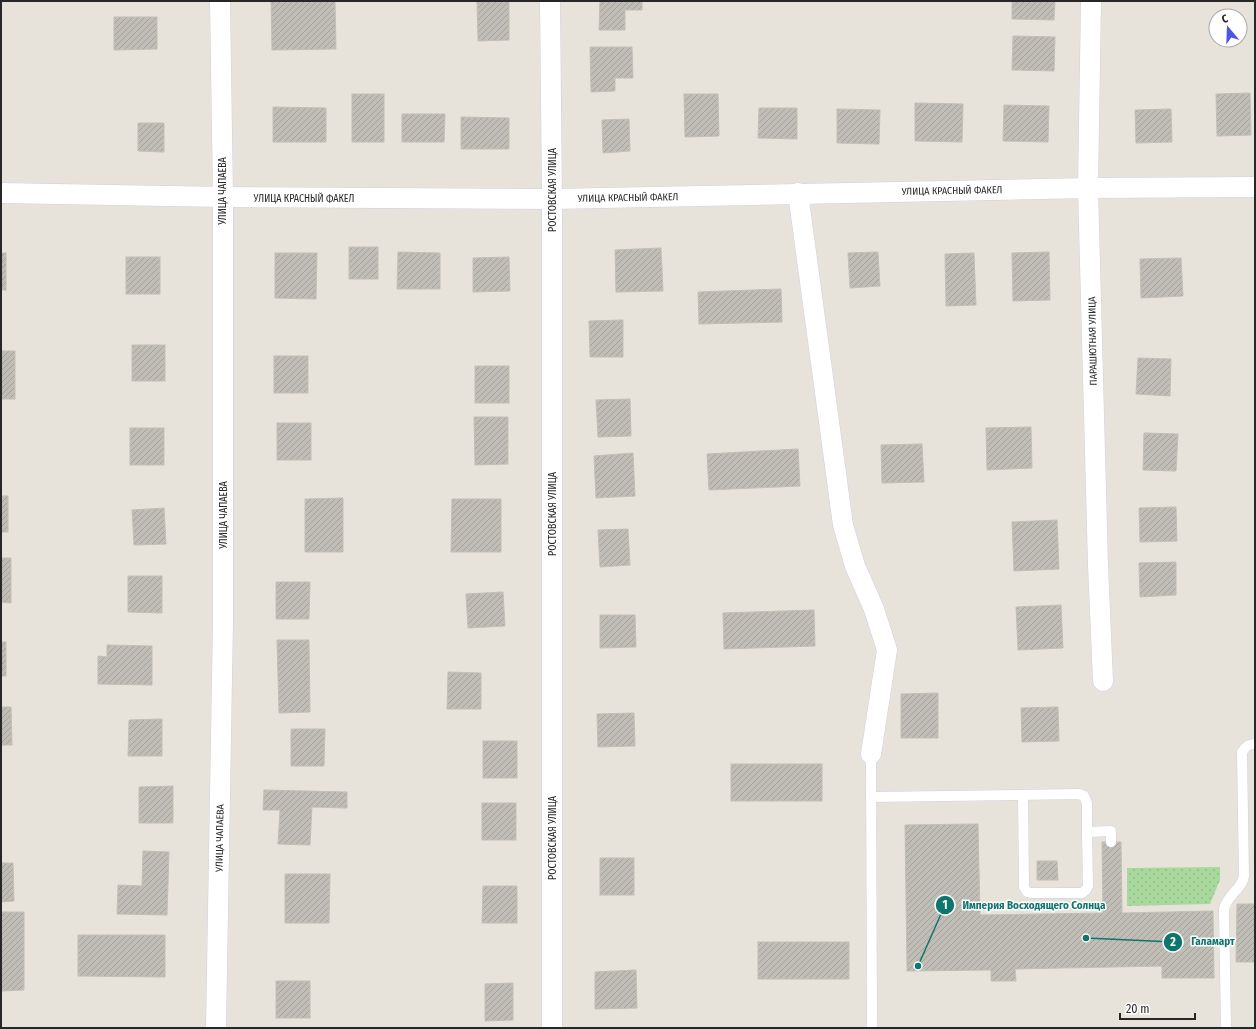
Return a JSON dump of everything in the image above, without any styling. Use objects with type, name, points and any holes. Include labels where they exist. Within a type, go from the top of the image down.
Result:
[{"type":"street","name":"УЛИЦА ЧАПАЕВА","points":[[216,1028],[223,620],[220,1]]},
{"type":"street","name":"РОСТОВСКАЯ УЛИЦА","points":[[550,1],[552,199],[552,1028]]},
{"type":"street","name":"ПАРАШЮТНАЯ УЛИЦА","points":[[1091,1],[1088,188],[1098,565],[1103,681]]},
{"type":"street","name":"УЛИЦА КРАСНЫЙ ФАКЕЛ","points":[[1,193],[222,198],[552,199],[1088,188],[1255,187]]},
{"type":"street","points":[[798,193],[843,525],[855,566],[874,609],[887,650],[871,754]]},
{"type":"lane","points":[[1226,1028],[1224,909],[1226,902],[1243,882],[1242,752],[1245,747],[1255,744]]},
{"type":"lane","points":[[871,754],[872,1028]]},
{"type":"lane","points":[[871,797],[1079,794],[1084,796],[1087,803],[1088,886],[1082,893],[1031,894],[1027,892],[1024,887],[1023,795]]},
{"type":"lane","points":[[1087,832],[1111,831],[1111,842]]},
{"type":"green space","points":[[1220,867],[1220,880],[1210,904],[1127,906],[1127,868]]},
{"type":"building","points":[[271,1],[335,1],[336,49],[272,50]]},
{"type":"building","points":[[477,1],[509,1],[509,40],[478,41]]},
{"type":"building","points":[[600,1],[642,1],[642,10],[625,10],[625,30],[599,30]]},
{"type":"building","points":[[1012,1],[1055,1],[1054,20],[1012,19]]},
{"type":"building","points":[[114,17],[157,17],[157,49],[114,50]]},
{"type":"building","points":[[1013,36],[1055,37],[1054,71],[1012,70]]},
{"type":"building","points":[[590,47],[632,47],[633,78],[615,78],[615,91],[591,92]]},
{"type":"building","points":[[1250,93],[1251,135],[1217,136],[1216,94]]},
{"type":"building","points":[[352,94],[384,94],[384,142],[352,142]]},
{"type":"building","points":[[684,94],[718,94],[719,136],[685,137]]},
{"type":"building","points":[[915,103],[963,104],[962,142],[915,141]]},
{"type":"building","points":[[1004,105],[1049,106],[1048,142],[1003,141]]},
{"type":"building","points":[[273,107],[326,108],[326,142],[273,142]]},
{"type":"building","points":[[759,108],[797,108],[797,139],[758,138]]},
{"type":"building","points":[[837,109],[880,110],[879,144],[837,143]]},
{"type":"building","points":[[1171,109],[1172,142],[1136,143],[1135,110]]},
{"type":"building","points":[[402,114],[445,114],[444,142],[402,142]]},
{"type":"building","points":[[461,117],[509,118],[509,149],[461,149]]},
{"type":"building","points":[[629,119],[630,151],[603,153],[602,120]]},
{"type":"building","points":[[138,123],[164,123],[164,152],[138,151]]},
{"type":"building","points":[[349,247],[378,247],[378,279],[349,279]]},
{"type":"building","points":[[661,248],[663,291],[616,292],[615,250]]},
{"type":"building","points":[[398,252],[440,253],[440,289],[397,289]]},
{"type":"building","points":[[878,252],[880,286],[850,288],[848,253]]},
{"type":"building","points":[[1049,252],[1050,300],[1013,301],[1012,253]]},
{"type":"building","points":[[1,253],[6,253],[6,290],[1,290]]},
{"type":"building","points":[[275,253],[317,253],[316,299],[275,298]]},
{"type":"building","points":[[974,253],[976,305],[946,306],[945,254]]},
{"type":"building","points":[[126,257],[160,257],[160,294],[126,294]]},
{"type":"building","points":[[509,257],[510,291],[473,292],[473,258]]},
{"type":"building","points":[[1181,258],[1183,296],[1141,298],[1140,259]]},
{"type":"building","points":[[781,289],[782,322],[699,324],[698,292]]},
{"type":"building","points":[[623,320],[623,357],[590,357],[589,321]]},
{"type":"building","points":[[132,345],[165,345],[165,381],[132,381]]},
{"type":"building","points":[[1,351],[15,351],[15,399],[1,399]]},
{"type":"building","points":[[274,356],[308,356],[308,393],[274,393]]},
{"type":"building","points":[[1138,358],[1171,359],[1170,396],[1136,394]]},
{"type":"building","points":[[475,366],[509,366],[509,403],[475,403]]},
{"type":"building","points":[[630,399],[631,436],[598,437],[596,400]]},
{"type":"building","points":[[474,417],[508,417],[508,464],[475,465]]},
{"type":"building","points":[[277,423],[311,423],[311,460],[277,460]]},
{"type":"building","points":[[1031,427],[1032,468],[987,470],[986,428]]},
{"type":"building","points":[[130,428],[164,428],[164,465],[130,465]]},
{"type":"building","points":[[1144,433],[1178,434],[1176,471],[1143,470]]},
{"type":"building","points":[[922,444],[924,482],[882,483],[881,445]]},
{"type":"building","points":[[798,449],[800,486],[709,490],[707,454]]},
{"type":"building","points":[[633,453],[635,496],[596,498],[594,456]]},
{"type":"building","points":[[1,496],[8,496],[8,532],[1,532]]},
{"type":"building","points":[[343,498],[343,552],[305,552],[305,499]]},
{"type":"building","points":[[452,499],[501,499],[501,552],[451,552]]},
{"type":"building","points":[[1176,507],[1177,541],[1140,542],[1139,508]]},
{"type":"building","points":[[164,508],[166,544],[134,545],[132,510]]},
{"type":"building","points":[[1057,520],[1059,569],[1014,571],[1012,522]]},
{"type":"building","points":[[628,529],[630,565],[600,567],[598,530]]},
{"type":"building","points":[[1,558],[11,558],[11,603],[1,602]]},
{"type":"building","points":[[1176,562],[1176,595],[1140,597],[1139,563]]},
{"type":"building","points":[[128,576],[162,576],[162,613],[128,612]]},
{"type":"building","points":[[276,582],[310,582],[309,619],[276,619]]},
{"type":"building","points":[[503,592],[505,626],[468,628],[466,594]]},
{"type":"building","points":[[1061,605],[1063,648],[1018,650],[1016,607]]},
{"type":"building","points":[[814,610],[815,646],[724,649],[723,613]]},
{"type":"building","points":[[600,615],[635,615],[636,647],[600,648]]},
{"type":"building","points":[[277,640],[309,640],[310,712],[279,713]]},
{"type":"building","points":[[1,642],[6,642],[6,676],[1,676]]},
{"type":"building","points":[[107,645],[152,646],[152,685],[98,684],[98,656],[107,657]]},
{"type":"building","points":[[448,672],[481,673],[481,709],[447,709]]},
{"type":"building","points":[[938,693],[938,738],[901,738],[901,694]]},
{"type":"building","points":[[1,707],[11,707],[12,745],[1,745]]},
{"type":"building","points":[[1058,707],[1059,741],[1022,742],[1021,708]]},
{"type":"building","points":[[634,713],[635,746],[598,747],[597,714]]},
{"type":"building","points":[[162,719],[162,756],[128,756],[129,720]]},
{"type":"building","points":[[291,729],[325,729],[324,766],[291,766]]},
{"type":"building","points":[[483,741],[517,741],[517,778],[483,778]]},
{"type":"building","points":[[731,764],[822,764],[822,801],[731,801]]},
{"type":"building","points":[[173,786],[173,823],[139,823],[139,787]]},
{"type":"building","points":[[264,790],[347,792],[347,808],[312,807],[310,845],[278,844],[280,810],[263,810]]},
{"type":"building","points":[[482,803],[516,803],[516,840],[482,840]]},
{"type":"building","points":[[978,824],[980,915],[1103,913],[1102,842],[1121,842],[1122,913],[1213,911],[1214,978],[1162,978],[1162,966],[1015,969],[1016,981],[991,981],[991,970],[907,971],[905,825]]},
{"type":"building","points":[[143,851],[169,852],[167,915],[117,914],[118,885],[142,886]]},
{"type":"building","points":[[600,858],[634,858],[634,895],[600,895]]},
{"type":"building","points":[[1037,861],[1057,861],[1058,880],[1037,880]]},
{"type":"building","points":[[1,863],[13,863],[14,901],[1,902]]},
{"type":"building","points":[[285,874],[330,874],[329,923],[285,923]]},
{"type":"building","points":[[483,886],[517,886],[517,923],[482,923]]},
{"type":"building","points":[[1237,904],[1255,904],[1255,962],[1236,962]]},
{"type":"building","points":[[1,912],[24,912],[24,990],[1,991]]},
{"type":"building","points":[[78,935],[165,935],[165,977],[78,976]]},
{"type":"building","points":[[758,942],[849,942],[849,979],[758,979]]},
{"type":"building","points":[[636,970],[637,1008],[595,1009],[595,972]]},
{"type":"building","points":[[276,981],[310,981],[310,1018],[276,1018]]},
{"type":"building","points":[[513,983],[513,1020],[485,1021],[485,984]]},
{"type":"place","name":"Галамарт","points":[[1086,938]]},
{"type":"place","name":"Империя Восходящего Солнца","points":[[918,966]]}]
